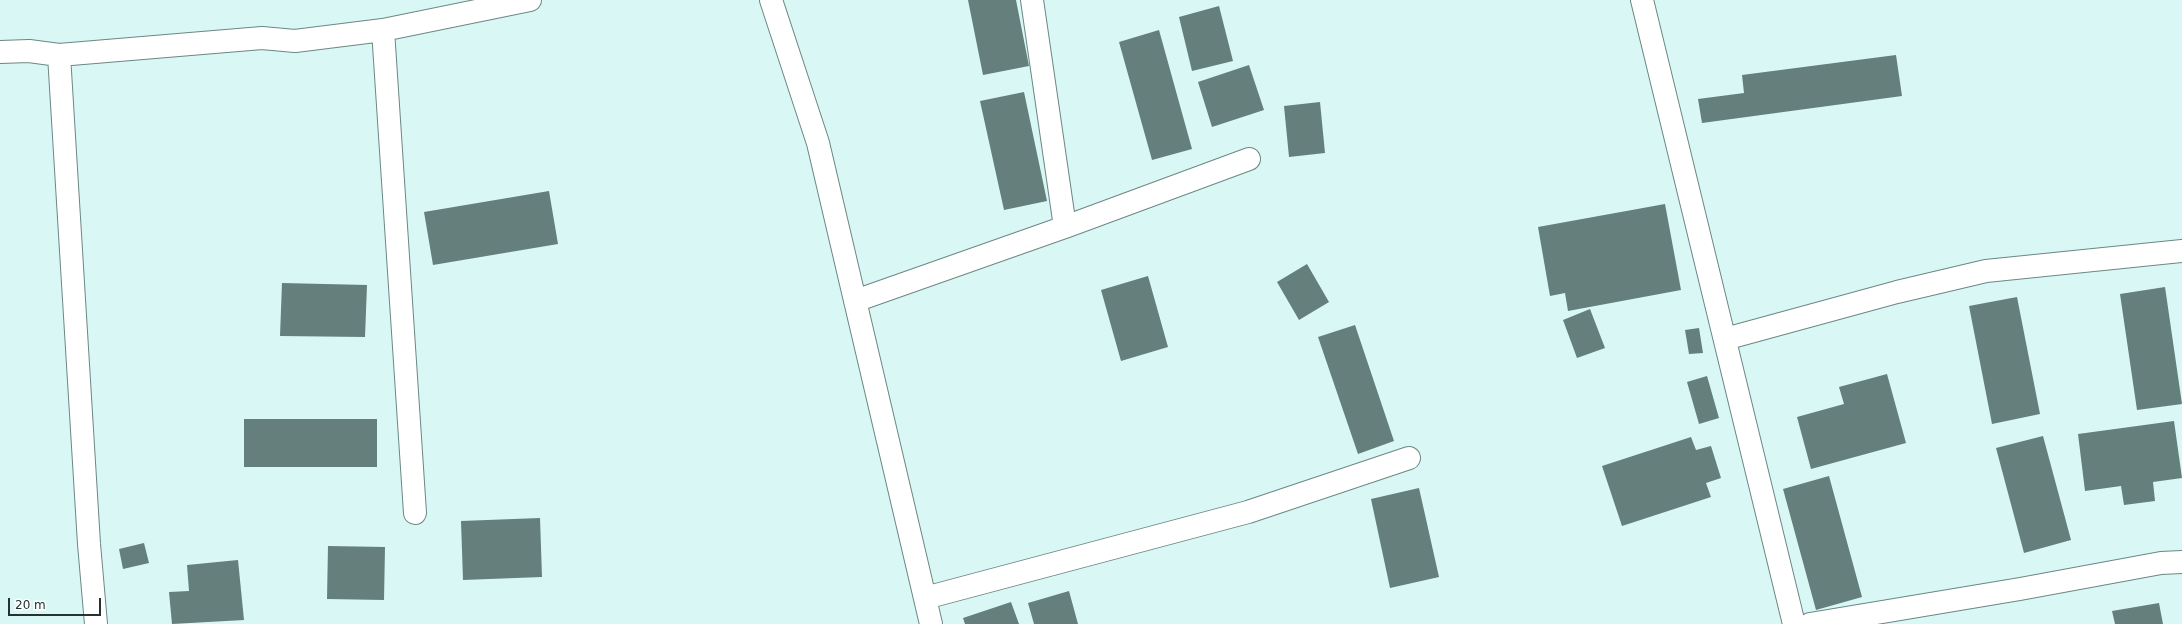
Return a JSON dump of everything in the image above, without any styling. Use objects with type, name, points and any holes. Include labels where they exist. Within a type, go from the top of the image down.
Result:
[{"type":"street","points":[[0,52],[29,51],[59,55],[262,38],[295,41],[383,30],[530,0]]},
{"type":"street","points":[[771,0],[818,142],[931,624]]},
{"type":"street","points":[[1032,0],[1065,227]]},
{"type":"street","points":[[1642,0],[1794,624]]},
{"type":"street","points":[[383,30],[415,513]]},
{"type":"street","points":[[59,55],[89,544],[96,624]]},
{"type":"street","points":[[855,301],[1065,227],[1249,159]]},
{"type":"street","points":[[1725,339],[1897,292],[1986,271],[2182,252]]},
{"type":"street","points":[[925,598],[1248,512],[1408,458]]},
{"type":"street","points":[[1810,624],[2020,589],[2161,563],[2182,562]]},
{"type":"building","points":[[968,0],[1016,0],[1029,66],[983,75]]},
{"type":"building","points":[[1219,6],[1233,61],[1192,71],[1179,17]]},
{"type":"building","points":[[1159,30],[1192,149],[1152,160],[1119,42]]},
{"type":"building","points":[[1896,55],[1902,96],[1702,123],[1698,99],[1744,93],[1742,75]]},
{"type":"building","points":[[1249,65],[1264,110],[1212,127],[1198,82]]},
{"type":"building","points":[[1024,92],[1047,201],[1004,210],[980,101]]},
{"type":"building","points":[[1320,102],[1325,153],[1289,157],[1284,106]]},
{"type":"building","points":[[549,191],[558,244],[433,265],[424,212]]},
{"type":"building","points":[[1665,204],[1681,290],[1568,311],[1565,293],[1550,296],[1538,227]]},
{"type":"building","points":[[1307,264],[1329,302],[1299,320],[1277,282]]},
{"type":"building","points":[[1148,276],[1168,347],[1121,361],[1101,290]]},
{"type":"building","points":[[282,283],[367,285],[365,337],[280,336]]},
{"type":"building","points":[[2165,287],[2182,404],[2137,410],[2120,294]]},
{"type":"building","points":[[2017,297],[2040,414],[1992,424],[1969,306]]},
{"type":"building","points":[[1590,309],[1605,348],[1577,358],[1563,320]]},
{"type":"building","points":[[1355,325],[1394,441],[1358,454],[1318,337]]},
{"type":"building","points":[[1699,328],[1703,353],[1689,354],[1685,330]]},
{"type":"building","points":[[1887,374],[1906,443],[1811,469],[1797,417],[1844,404],[1839,387]]},
{"type":"building","points":[[1707,376],[1719,418],[1699,424],[1687,382]]},
{"type":"building","points":[[244,419],[377,419],[377,467],[244,467]]},
{"type":"building","points":[[2174,421],[2182,478],[2153,482],[2155,501],[2124,505],[2121,486],[2085,491],[2078,434]]},
{"type":"building","points":[[2043,436],[2071,540],[2024,553],[1996,448]]},
{"type":"building","points":[[1691,437],[1696,450],[1711,446],[1721,478],[1706,483],[1711,497],[1622,526],[1602,466]]},
{"type":"building","points":[[1829,476],[1862,597],[1816,610],[1783,489]]},
{"type":"building","points":[[1419,488],[1439,577],[1390,588],[1371,499]]},
{"type":"building","points":[[540,518],[542,577],[463,580],[461,521]]},
{"type":"building","points":[[144,543],[149,563],[123,569],[119,549]]},
{"type":"building","points":[[328,546],[385,547],[384,600],[327,599]]},
{"type":"building","points":[[238,560],[244,620],[172,624],[169,592],[189,591],[187,565]]},
{"type":"building","points":[[1069,591],[1078,624],[1034,624],[1028,603]]},
{"type":"building","points":[[1011,602],[1019,624],[965,624],[963,618]]},
{"type":"building","points":[[2159,603],[2163,624],[2115,624],[2112,611]]}]
